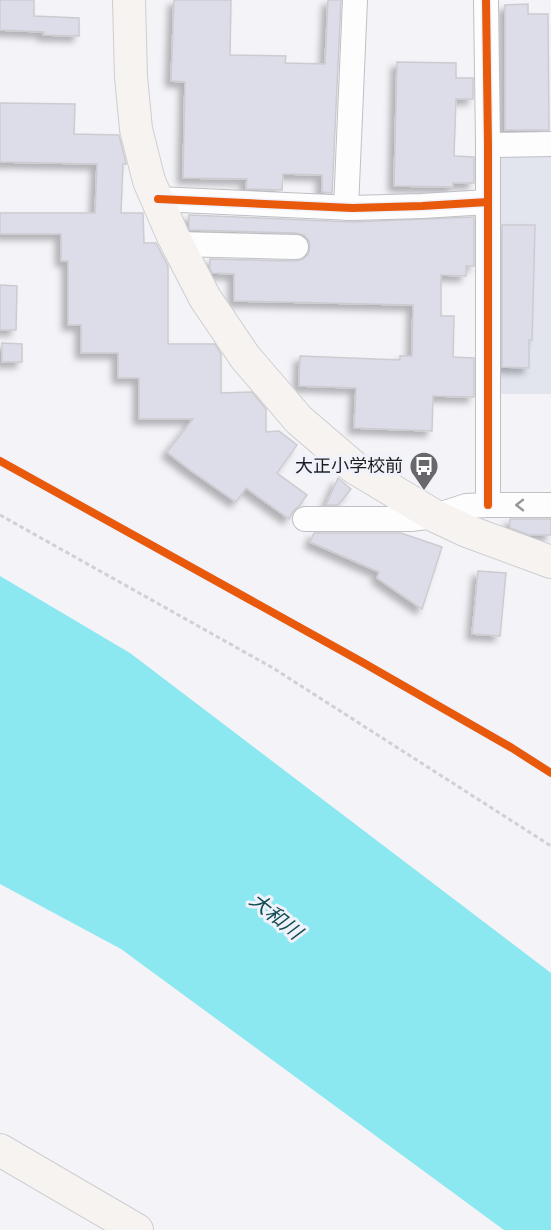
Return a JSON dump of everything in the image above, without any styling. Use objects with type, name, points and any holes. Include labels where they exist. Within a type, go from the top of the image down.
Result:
[{"type":"main road","points":[[129,0],[131,77],[136,129],[149,181],[177,244],[205,298],[245,357],[299,420],[355,468],[435,516],[551,562]]},
{"type":"main road","points":[[0,1150],[137,1230]]},
{"type":"street","points":[[346,208],[355,0]]},
{"type":"street","points":[[486,0],[488,505]]},
{"type":"street","points":[[488,145],[551,144]]},
{"type":"street","points":[[158,199],[346,208],[488,202]]},
{"type":"street","points":[[177,244],[296,247]]},
{"type":"street","points":[[305,519],[411,519],[435,516],[466,506],[551,505]]},
{"type":"path","points":[[0,461],[362,662],[512,748],[551,773]]},
{"type":"path","points":[[0,514],[273,668],[551,846]]},
{"type":"shaded area","points":[[494,152],[551,152],[551,394],[489,394]]},
{"type":"water","name":"大和川","points":[[0,576],[130,653],[551,973],[551,1230],[504,1230],[121,949],[0,884]]},
{"type":"building","points":[[0,0],[34,0],[34,16],[79,18],[79,36],[0,30]]},
{"type":"building","points":[[174,0],[231,0],[230,55],[286,56],[285,63],[325,64],[328,0],[341,0],[332,193],[322,192],[322,175],[283,174],[282,190],[246,189],[247,179],[183,178],[185,82],[171,81]]},
{"type":"building","points":[[528,4],[528,14],[548,14],[549,130],[505,130],[505,5]]},
{"type":"building","points":[[397,62],[456,63],[456,78],[473,78],[473,99],[456,99],[454,156],[474,157],[474,183],[453,183],[453,187],[394,186]]},
{"type":"building","points":[[0,103],[75,104],[74,134],[119,135],[126,163],[123,164],[121,213],[143,213],[144,243],[156,243],[168,266],[168,344],[215,344],[221,354],[221,393],[252,392],[266,409],[266,432],[279,431],[297,445],[277,473],[307,495],[289,519],[246,488],[236,502],[167,452],[193,419],[139,419],[139,378],[118,378],[118,353],[81,353],[81,325],[68,325],[68,261],[61,261],[61,234],[0,234],[0,213],[95,213],[97,164],[0,162]]},
{"type":"building","points":[[189,215],[351,222],[474,217],[474,266],[466,266],[466,276],[441,275],[441,316],[454,316],[453,357],[474,358],[474,397],[433,396],[432,431],[354,428],[356,388],[299,386],[300,356],[400,360],[400,356],[412,356],[413,305],[234,301],[234,274],[212,273],[210,259],[296,261],[308,254],[309,241],[304,235],[296,233],[190,230]]},
{"type":"building","points":[[502,225],[535,225],[532,340],[529,340],[529,368],[502,367]]},
{"type":"building","points":[[0,285],[17,286],[16,330],[0,330]]},
{"type":"building","points":[[2,343],[22,344],[22,362],[2,362]]},
{"type":"building","points":[[338,478],[351,489],[338,505],[326,505]]},
{"type":"building","points":[[510,519],[551,519],[551,535],[529,535],[510,528]]},
{"type":"building","points":[[314,533],[401,533],[442,547],[422,609],[377,578],[379,572],[310,542]]},
{"type":"building","points":[[478,571],[506,573],[500,636],[472,634]]},
{"type":"cycle path","points":[[486,0],[488,505]]},
{"type":"cycle path","points":[[158,199],[352,208],[488,202]]},
{"type":"cycle path","points":[[0,461],[362,662],[512,748],[551,773]]},
{"type":"place","name":"大正小学校前","points":[[424,492]]}]
